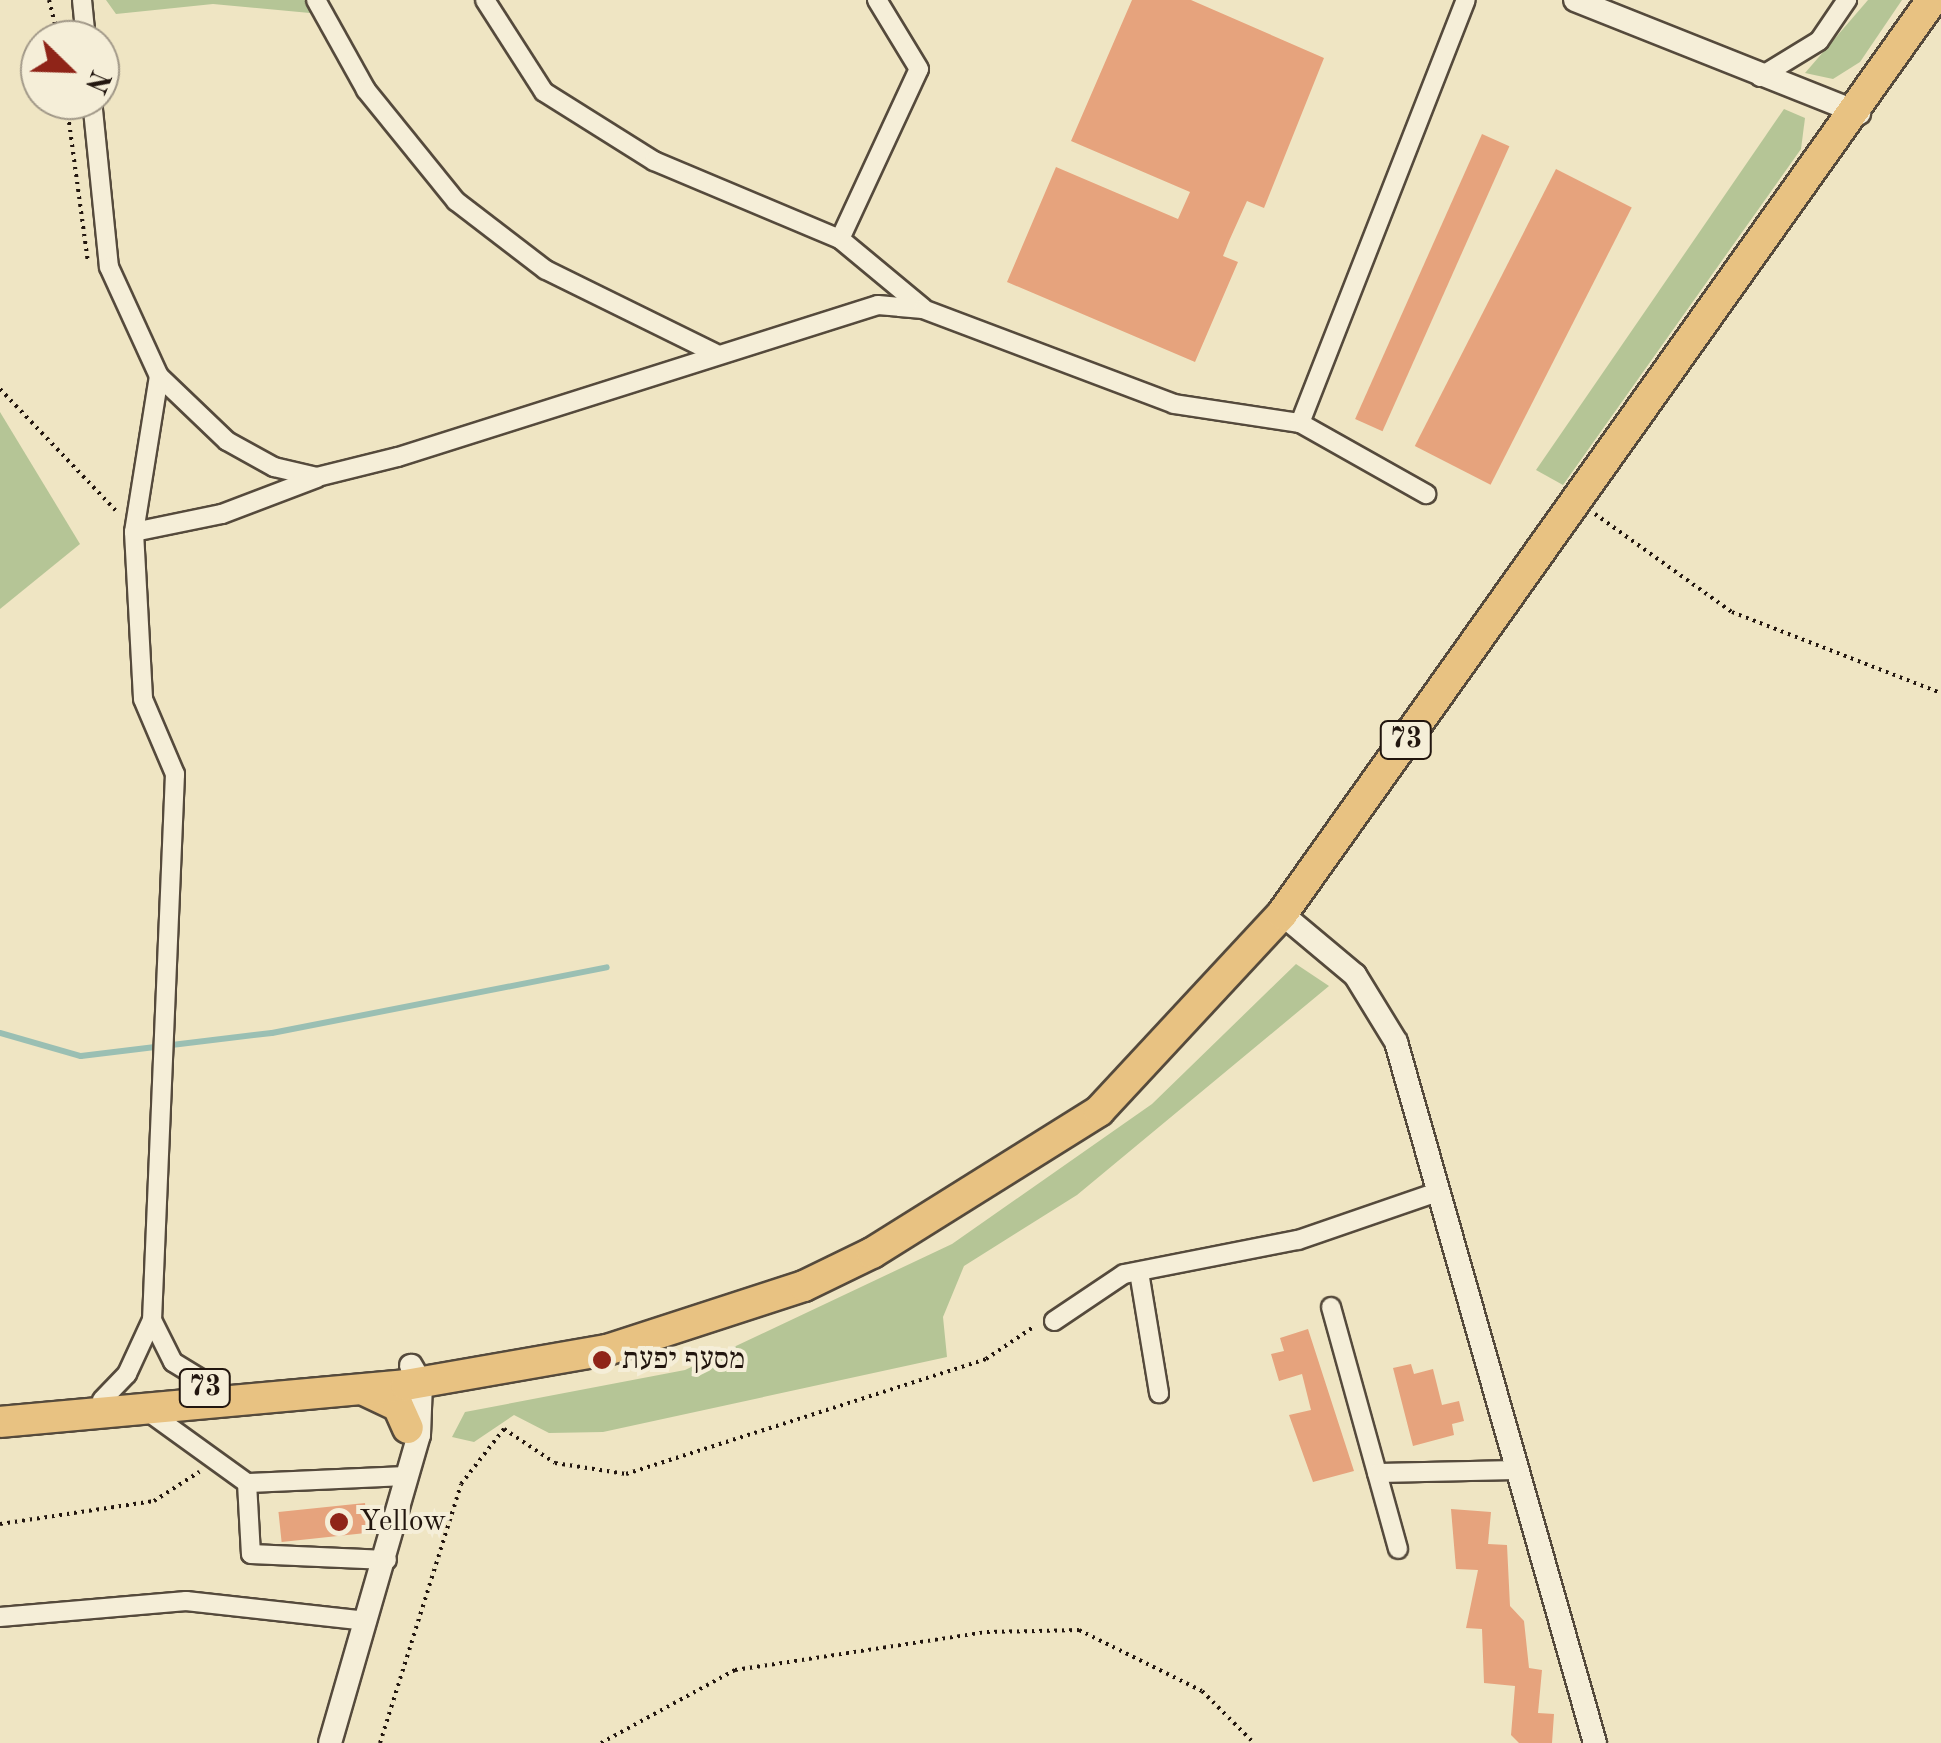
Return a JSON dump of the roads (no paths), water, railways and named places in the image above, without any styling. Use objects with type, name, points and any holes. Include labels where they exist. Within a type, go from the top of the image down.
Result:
[{"type":"highway","name":"73","points":[[0,1411],[214,1387],[454,1378],[607,1350],[726,1312],[872,1254],[1030,1160],[1164,1050],[1282,914],[1575,499],[1859,112],[1932,0]]},
{"type":"highway","name":"73","points":[[0,1422],[149,1413],[362,1390],[726,1312]]},
{"type":"highway","points":[[362,1390],[398,1406],[415,1423],[454,1378]]},
{"type":"street","points":[[316,0],[366,90],[482,224],[546,270],[716,354]]},
{"type":"street","points":[[485,0],[544,92],[654,162],[840,239],[923,308],[1174,404],[1300,423],[1426,494]]},
{"type":"street","points":[[840,239],[919,68],[876,0]]},
{"type":"street","points":[[1300,423],[1466,0]]},
{"type":"street","points":[[1576,0],[1760,77],[1859,112]]},
{"type":"street","points":[[1760,77],[1819,41],[1847,0]]},
{"type":"street","points":[[94,120],[109,268],[159,376],[227,442],[317,477]]},
{"type":"street","points":[[134,532],[222,514],[317,477],[846,312],[923,308]]},
{"type":"street","points":[[102,1400],[127,1374],[152,1320],[175,774],[143,700],[134,532],[159,376]]},
{"type":"street","points":[[1282,914],[1355,975],[1385,1017],[1440,1191],[1594,1743]]},
{"type":"street","points":[[1054,1321],[1094,1287],[1138,1272],[1298,1240],[1440,1191]]},
{"type":"street","points":[[1138,1272],[1158,1393]]},
{"type":"street","points":[[1331,1306],[1398,1549]]},
{"type":"street","points":[[152,1320],[173,1362],[214,1387]]},
{"type":"street","points":[[330,1743],[387,1560],[408,1476],[415,1423],[413,1378]]},
{"type":"street","points":[[149,1413],[242,1477],[408,1476]]},
{"type":"street","points":[[1377,1473],[1518,1470]]},
{"type":"street","points":[[242,1477],[250,1554],[387,1560]]},
{"type":"street","points":[[0,1617],[186,1601],[367,1621]]},
{"type":"waterway","points":[[0,1033],[81,1056],[272,1033],[607,967]]},
{"type":"place","name":"מסעף יפעת","points":[[602,1360]]},
{"type":"place","name":"Yellow","points":[[339,1522]]}]
